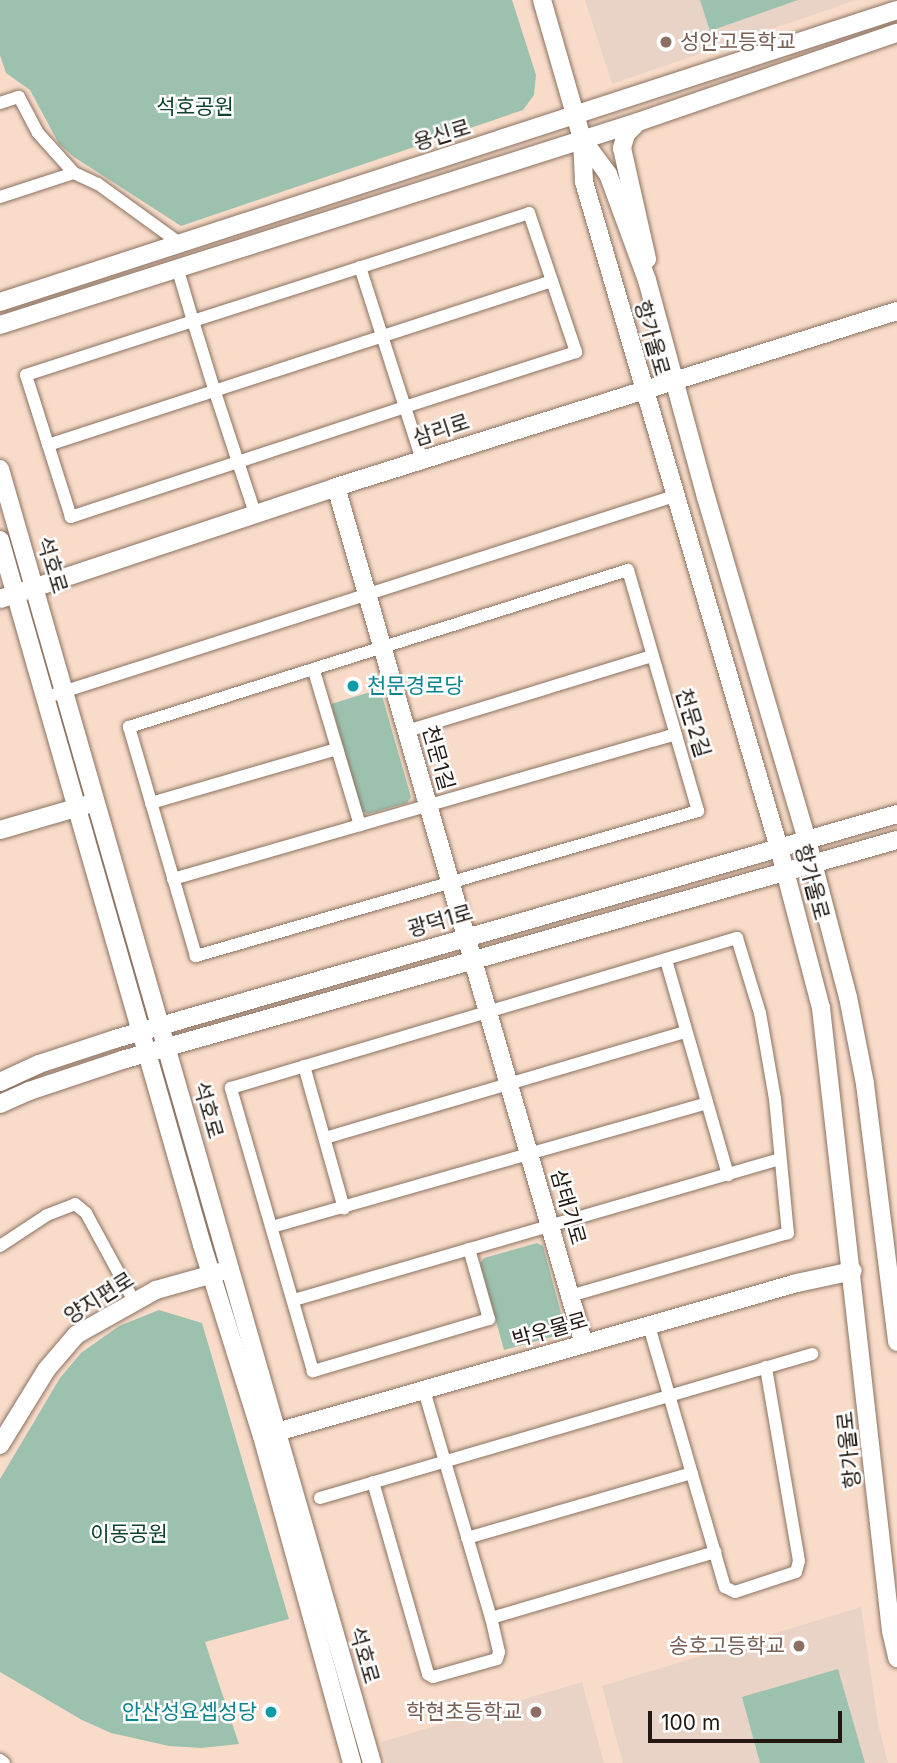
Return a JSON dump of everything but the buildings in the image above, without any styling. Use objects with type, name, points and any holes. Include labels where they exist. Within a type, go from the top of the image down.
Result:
[{"type":"main road","name":"항가울로","points":[[542,0],[582,139],[584,182],[786,871],[821,1008],[853,1271],[891,1632],[897,1658]]},
{"type":"main road","points":[[551,27],[552,0]]},
{"type":"main road","name":"용신로","points":[[0,302],[897,10]]},
{"type":"main road","points":[[0,325],[638,122],[897,33]]},
{"type":"main road","points":[[638,122],[626,134],[622,148],[645,240],[647,280]]},
{"type":"main road","name":"항가울로","points":[[582,139],[608,174],[647,280],[807,840],[848,997],[865,1084],[897,1342]]},
{"type":"main road","name":"삼리로","points":[[8,596],[336,487],[897,311]]},
{"type":"main road","name":"석호로","points":[[0,469],[231,1270],[352,1763]]},
{"type":"main road","name":"천문1길","points":[[336,487],[466,937]]},
{"type":"main road","name":"석호로","points":[[0,540],[8,596],[47,697],[211,1274],[270,1434],[372,1763]]},
{"type":"main road","points":[[0,830],[96,803]]},
{"type":"main road","name":"광덕1로","points":[[0,1082],[39,1063],[141,1032],[897,814]]},
{"type":"main road","points":[[0,1104],[29,1091],[167,1048],[897,840]]},
{"type":"main road","name":"삼태기로","points":[[466,937],[584,1344]]},
{"type":"main road","name":"양지편로","points":[[0,1445],[47,1369],[76,1335],[156,1290],[231,1270]]},
{"type":"main road","name":"박우물로","points":[[270,1434],[797,1283],[853,1271]]},
{"type":"street","points":[[0,103],[19,97],[38,133],[74,173],[98,184],[127,203],[178,242]]},
{"type":"street","points":[[0,197],[74,173]]},
{"type":"street","points":[[529,213],[576,352],[71,517],[26,376],[360,267],[529,213]]},
{"type":"street","points":[[177,267],[255,513]]},
{"type":"street","points":[[360,267],[422,460]]},
{"type":"street","points":[[48,445],[552,281]]},
{"type":"street","points":[[47,697],[674,496]]},
{"type":"street","name":"천문2길","points":[[628,570],[698,811],[195,956],[129,727],[383,649],[628,570]]},
{"type":"street","points":[[407,731],[653,656]]},
{"type":"street","points":[[314,671],[360,825]]},
{"type":"street","points":[[173,879],[676,734]]},
{"type":"street","points":[[151,803],[337,749]]},
{"type":"street","points":[[469,1249],[489,1319],[313,1371],[231,1087],[737,938],[760,1013],[775,1099],[788,1233],[570,1296]]},
{"type":"street","points":[[666,960],[727,1175]]},
{"type":"street","points":[[325,1138],[686,1032]]},
{"type":"street","points":[[304,1066],[344,1208]]},
{"type":"street","points":[[272,1227],[707,1103]]},
{"type":"street","points":[[294,1300],[780,1159]]},
{"type":"street","points":[[0,1246],[47,1214],[75,1204],[86,1213],[134,1301]]},
{"type":"street","points":[[649,1326],[725,1587],[735,1592],[796,1572],[799,1561],[766,1367]]},
{"type":"street","points":[[320,1498],[812,1354]]},
{"type":"street","points":[[373,1482],[428,1674],[433,1677],[497,1659],[499,1652],[491,1618],[424,1390]]},
{"type":"street","points":[[467,1538],[692,1474]]},
{"type":"street","points":[[491,1618],[715,1552]]},
{"type":"shaded area","name":"성안고등학교","points":[[585,0],[856,0],[612,84]]},
{"type":"shaded area","name":"송호고등학교","points":[[861,1607],[878,1723],[888,1763],[623,1763],[602,1686]]},
{"type":"shaded area","name":"학현초등학교","points":[[582,1682],[604,1763],[387,1763],[381,1742]]},
{"type":"green space","name":"석호공원","points":[[0,0],[512,0],[536,75],[534,95],[523,110],[181,226],[74,157],[59,144],[30,90],[6,73],[0,55]]},
{"type":"green space","points":[[700,0],[798,0],[710,31]]},
{"type":"green space","points":[[380,689],[411,797],[407,803],[368,814],[362,811],[331,704]]},
{"type":"green space","points":[[537,1243],[543,1246],[565,1328],[562,1334],[504,1350],[480,1263],[484,1258]]},
{"type":"green space","name":"이동공원","points":[[159,1310],[202,1323],[289,1619],[205,1642],[239,1744],[201,1748],[169,1746],[111,1733],[82,1720],[0,1672],[0,1479],[60,1378],[81,1353],[119,1326]]},
{"type":"green space","points":[[838,1669],[865,1763],[760,1763],[742,1697]]},
{"type":"place","name":"성안고등학교","points":[[666,42]]},
{"type":"place","name":"천문경로당","points":[[353,686]]},
{"type":"place","name":"송호고등학교","points":[[799,1646]]},
{"type":"place","name":"안산성요셉성당","points":[[271,1712]]},
{"type":"place","name":"학현초등학교","points":[[536,1712]]}]
